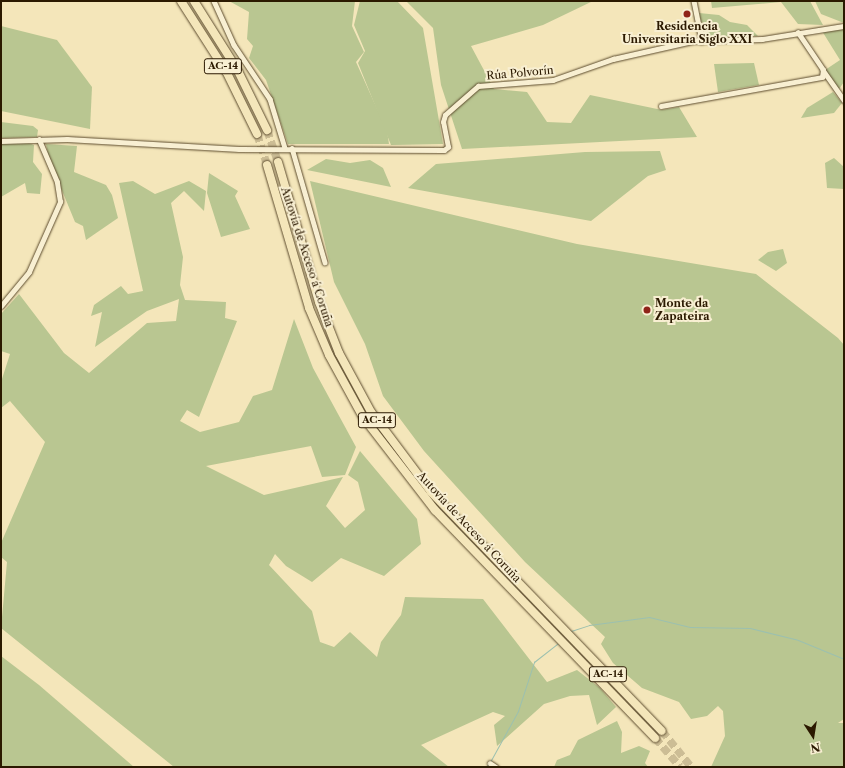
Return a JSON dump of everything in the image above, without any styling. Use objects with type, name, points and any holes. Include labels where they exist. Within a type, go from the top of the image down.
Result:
[{"type":"highway","name":"AC-14","points":[[181,1],[227,73],[256,134]]},
{"type":"highway","name":"AC-14","points":[[194,1],[238,70],[267,130]]},
{"type":"highway","name":"Autovía de Acceso á Coruña","points":[[278,162],[319,302],[339,353],[371,412],[431,492],[662,731]]},
{"type":"highway","name":"Autovía de Acceso á Coruña","points":[[267,165],[310,308],[328,354],[362,417],[435,510],[655,738]]},
{"type":"street","points":[[214,1],[234,45],[268,94],[288,148],[325,262]]},
{"type":"street","points":[[694,1],[702,41]]},
{"type":"street","name":"Rúa Polvorín","points":[[288,148],[444,150],[448,147],[443,119],[472,88],[557,79],[613,59],[702,41],[762,39],[844,26]]},
{"type":"street","points":[[798,33],[844,100]]},
{"type":"street","points":[[661,106],[822,77],[823,70]]},
{"type":"street","points":[[1,141],[39,140],[288,148]]},
{"type":"street","points":[[1,306],[29,272],[60,202],[57,182],[39,140]]},
{"type":"street","points":[[490,763],[496,767]]},
{"type":"green space","points":[[229,1],[355,1],[352,26],[364,52],[356,62],[387,131],[389,144],[288,144],[266,80],[249,58],[253,46],[247,39],[249,12]]},
{"type":"green space","points":[[360,1],[397,1],[423,28],[443,144],[391,145],[358,63],[365,51],[354,25]]},
{"type":"green space","points":[[406,1],[593,1],[543,25],[471,46],[494,89],[527,92],[547,122],[571,123],[590,95],[662,110],[679,107],[697,137],[462,149],[441,85],[433,28]]},
{"type":"green space","points":[[711,1],[810,1],[823,25],[798,24],[781,2],[712,8]]},
{"type":"green space","points":[[815,1],[844,1],[844,23],[821,14]]},
{"type":"green space","points":[[699,13],[719,15],[730,22],[747,25],[758,36],[705,37]]},
{"type":"green space","points":[[1,26],[57,40],[92,87],[90,129],[1,111]]},
{"type":"green space","points":[[844,28],[844,82],[839,89],[825,70],[840,60],[822,31]]},
{"type":"green space","points":[[754,63],[759,85],[718,92],[714,64]]},
{"type":"green space","points":[[833,92],[842,103],[834,113],[801,118],[807,108]]},
{"type":"green space","points":[[1,122],[33,126],[38,130],[37,137],[1,138]]},
{"type":"green space","points":[[26,142],[34,145],[33,162],[42,174],[40,194],[27,193],[25,183],[1,197],[1,144]]},
{"type":"green space","points":[[46,144],[77,146],[74,172],[106,185],[112,195],[118,218],[86,240],[83,226],[75,222],[49,159]]},
{"type":"green space","points":[[660,151],[666,170],[648,176],[591,221],[408,188],[436,164],[585,152]]},
{"type":"green space","points":[[834,158],[844,167],[844,189],[827,188],[825,163]]},
{"type":"green space","points":[[326,159],[350,163],[370,160],[383,168],[391,187],[307,170]]},
{"type":"green space","points":[[209,173],[238,191],[235,196],[250,229],[221,237],[207,193]]},
{"type":"green space","points":[[133,181],[155,194],[189,181],[206,191],[204,211],[184,191],[171,203],[183,257],[180,285],[185,300],[226,302],[225,318],[237,321],[199,417],[187,410],[180,421],[200,432],[239,422],[253,396],[272,390],[294,319],[313,368],[356,447],[345,475],[322,477],[311,446],[206,466],[264,495],[343,477],[326,506],[345,528],[365,510],[358,482],[348,475],[360,451],[417,519],[421,544],[384,576],[341,558],[312,582],[286,566],[275,554],[269,565],[312,611],[320,642],[334,647],[350,632],[377,657],[381,642],[401,615],[405,597],[483,599],[547,682],[577,670],[600,688],[616,707],[597,725],[589,695],[570,696],[544,704],[497,746],[494,725],[505,716],[493,712],[421,745],[449,767],[174,767],[1,628],[7,562],[1,557],[1,543],[45,442],[10,401],[1,408],[1,382],[10,354],[1,351],[1,314],[19,294],[64,353],[89,373],[147,323],[176,321],[179,299],[147,311],[95,347],[102,312],[91,316],[94,305],[121,286],[128,294],[143,291],[119,183]]},
{"type":"green space","points":[[310,181],[577,244],[756,274],[838,338],[844,345],[844,719],[838,723],[844,723],[844,767],[711,767],[725,736],[723,711],[718,706],[707,716],[691,719],[679,702],[642,688],[613,663],[601,644],[605,637],[525,562],[424,451],[383,396],[365,344],[334,282]]},
{"type":"green space","points":[[783,249],[787,263],[776,271],[758,260],[768,252]]},
{"type":"green space","points":[[1,656],[39,685],[134,767],[1,767]]},
{"type":"green space","points":[[617,721],[622,732],[621,753],[639,746],[650,751],[645,763],[648,767],[554,767],[557,760],[570,755],[578,740]]},
{"type":"waterway","points":[[571,631],[589,625],[649,617],[690,627],[750,628],[798,640],[844,659]]},
{"type":"waterway","points":[[490,762],[518,711],[534,662],[558,643]]},
{"type":"tunnel","points":[[267,130],[278,162]]},
{"type":"tunnel","points":[[257,134],[267,165]]},
{"type":"tunnel","points":[[662,731],[691,767]]},
{"type":"tunnel","points":[[655,738],[680,767]]},
{"type":"place","name":"Residencia Universitaria Siglo XXI","points":[[687,14]]},
{"type":"place","name":"Monte da Zapateira","points":[[647,310]]}]
